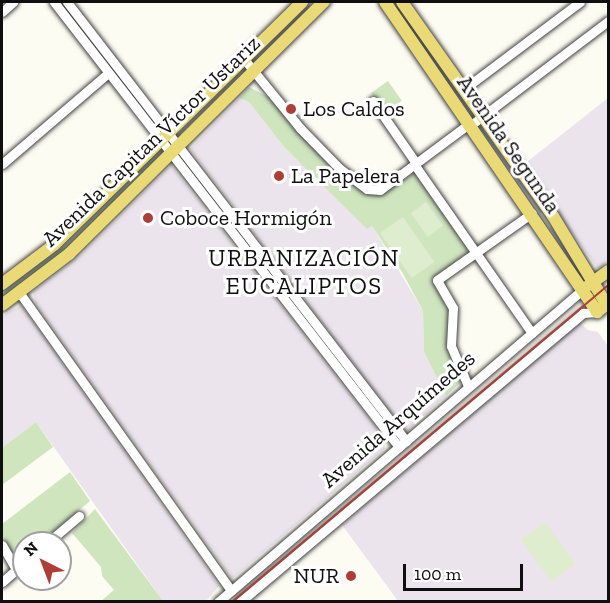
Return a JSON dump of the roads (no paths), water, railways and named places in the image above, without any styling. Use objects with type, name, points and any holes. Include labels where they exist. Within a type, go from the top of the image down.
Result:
[{"type":"main road","name":"Avenida Capitan Víctor Ustariz","points":[[2,284],[55,244],[302,2]]},
{"type":"main road","name":"Avenida Capitan Víctor Ustariz","points":[[2,305],[69,254],[324,2]]},
{"type":"main road","name":"Avenida Segunda","points":[[385,2],[583,289],[605,307]]},
{"type":"main road","name":"Avenida Segunda","points":[[402,2],[595,282],[605,307]]},
{"type":"main road","name":"Avenida Arquímedes","points":[[583,289],[609,271]]},
{"type":"street","points":[[2,12],[13,2]]},
{"type":"street","points":[[54,2],[108,73],[176,149],[402,444]]},
{"type":"street","points":[[67,2],[163,137]]},
{"type":"street","points":[[464,90],[580,2]]},
{"type":"street","points":[[244,59],[308,136],[339,168],[373,190],[380,190],[483,117],[609,21]]},
{"type":"street","points":[[2,165],[108,73]]},
{"type":"street","points":[[373,101],[532,333]]},
{"type":"street","points":[[468,386],[451,346],[453,308],[437,280],[532,213]]},
{"type":"street","name":"Avenida Arquímedes","points":[[218,602],[583,289]]},
{"type":"street","points":[[19,292],[231,590]]},
{"type":"street","name":"Avenida Arquímedes","points":[[240,602],[583,313],[605,307]]},
{"type":"street","points":[[61,531],[79,516]]},
{"type":"street","points":[[2,545],[12,557]]},
{"type":"waterway","points":[[406,19],[473,116]]},
{"type":"waterway","points":[[481,128],[541,212]]},
{"type":"waterway","points":[[551,228],[573,261]]},
{"type":"tram line","points":[[232,602],[608,285]]},
{"type":"place","name":"Los Caldos","points":[[291,109]]},
{"type":"place","name":"La Papelera","points":[[279,176]]},
{"type":"place","name":"Coboce Hormigón","points":[[148,218]]},
{"type":"place","name":"NUR","points":[[351,576]]},
{"type":"district","name":"URBANIZACIÓN EUCALIPTOS","points":[[304,272]]}]
